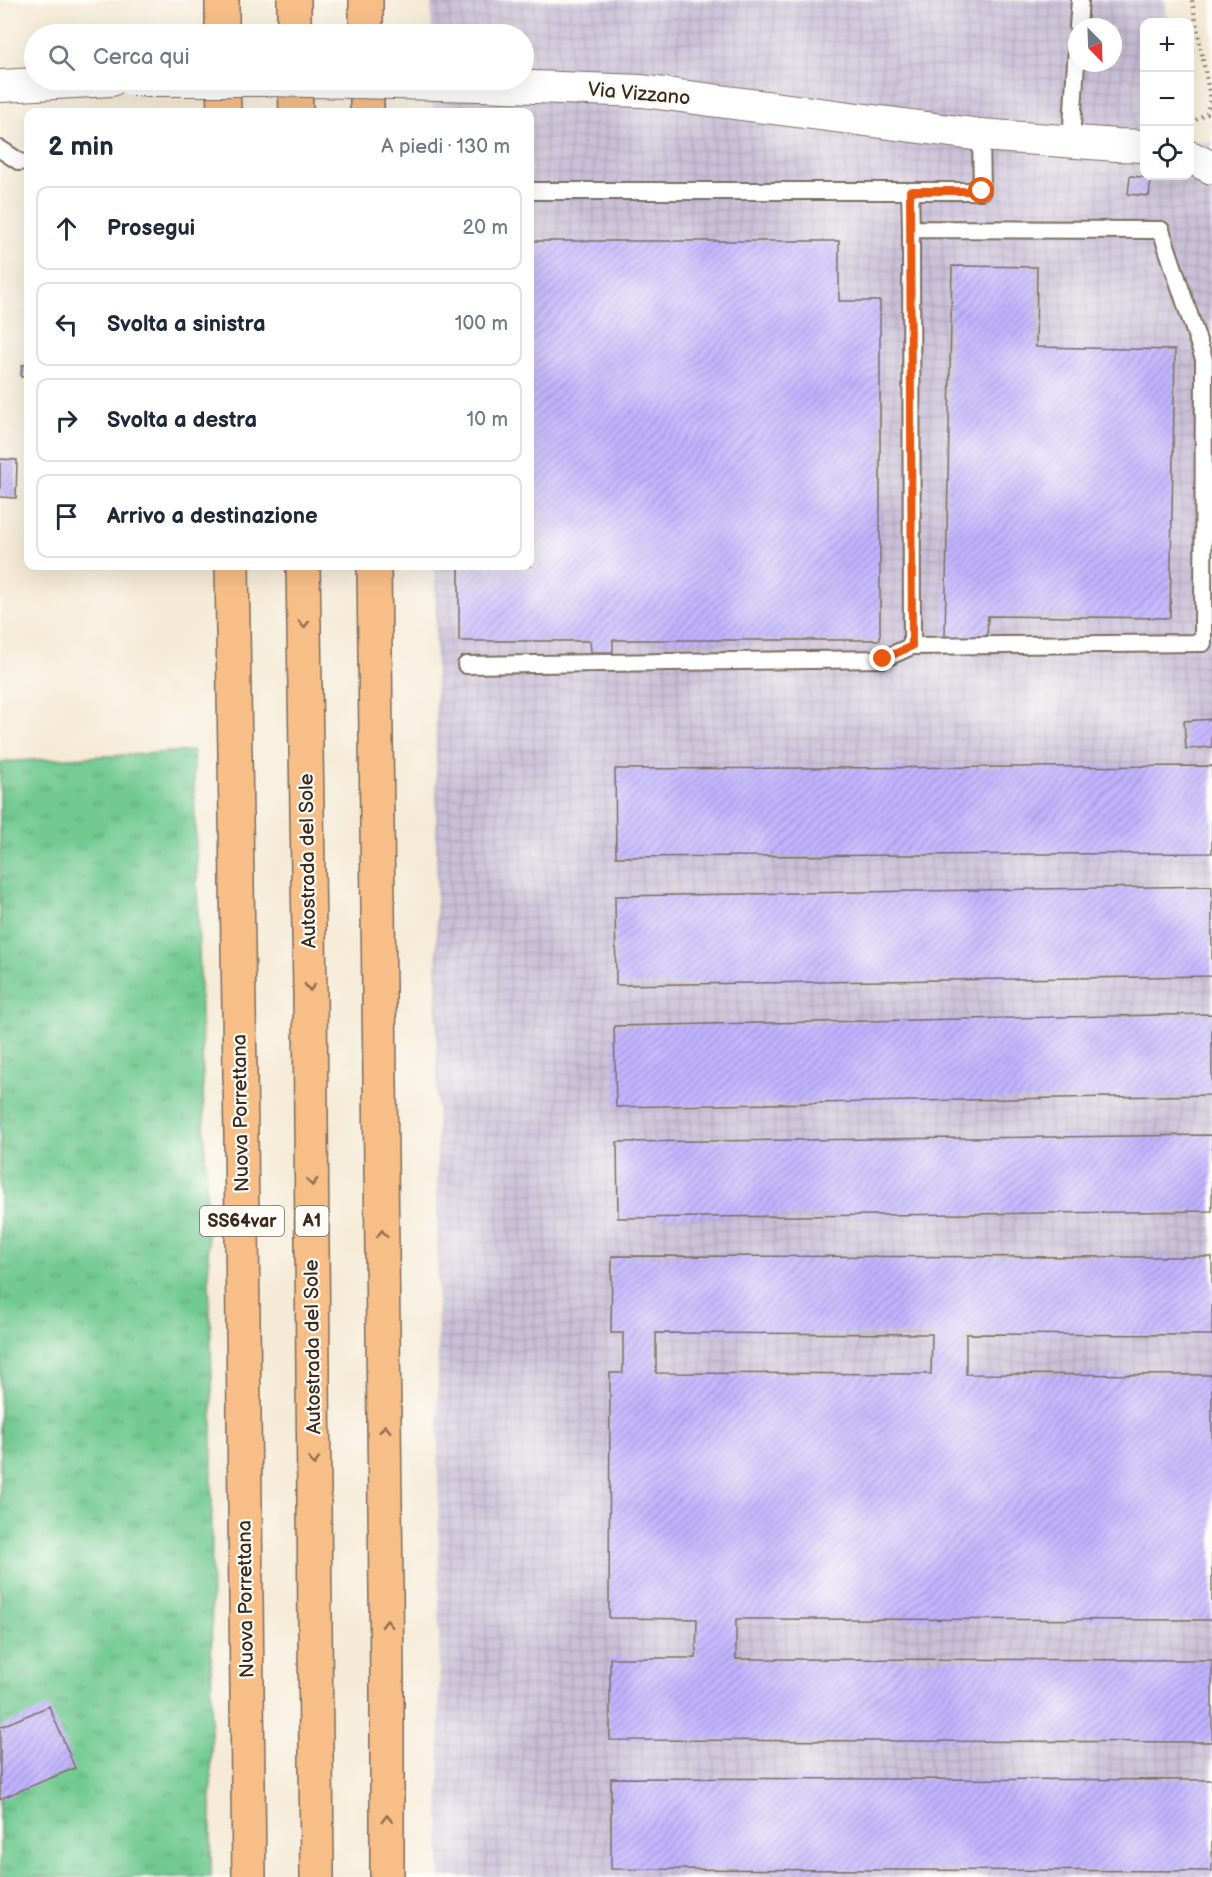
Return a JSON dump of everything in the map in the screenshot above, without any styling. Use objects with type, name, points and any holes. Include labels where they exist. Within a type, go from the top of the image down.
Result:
[{"type":"highway","points":[[222,0],[222,24]]},
{"type":"highway","points":[[294,0],[294,24]]},
{"type":"highway","points":[[366,0],[366,24]]},
{"type":"highway","points":[[223,90],[224,108]]},
{"type":"highway","points":[[295,90],[296,108]]},
{"type":"highway","points":[[367,90],[367,108]]},
{"type":"highway","name":"Nuova Porrettana","points":[[232,570],[241,1112],[249,1877]]},
{"type":"highway","name":"Autostrada del Sole","points":[[303,570],[310,1004],[316,1877]]},
{"type":"highway","points":[[374,570],[387,1617],[387,1877]]},
{"type":"street","points":[[0,86],[24,85]]},
{"type":"street","name":"Via Vizzano","points":[[534,87],[642,91],[981,135],[1140,146]]},
{"type":"street","points":[[1194,160],[1212,168]]},
{"type":"lane","points":[[1079,18],[1080,0]]},
{"type":"lane","points":[[1071,142],[1075,72]]},
{"type":"lane","points":[[534,191],[982,191],[981,135]]},
{"type":"lane","points":[[0,149],[20,162]]},
{"type":"lane","points":[[910,191],[912,646]]},
{"type":"lane","points":[[466,665],[883,659],[912,646],[1203,643],[1204,359],[1161,230],[910,229]]},
{"type":"path","points":[[1192,0],[1210,98],[1207,113],[1194,120]]},
{"type":"shaded area","points":[[431,0],[1165,0],[1167,18],[1140,18],[1140,180],[1194,180],[1194,143],[1212,142],[1212,1877],[440,1877],[435,570],[534,570],[534,108],[432,108],[432,90],[534,90],[534,24],[432,24]]},
{"type":"green space","points":[[193,751],[212,1380],[211,1877],[0,1877],[0,762]]},
{"type":"building","points":[[1130,176],[1140,177],[1140,180],[1151,180],[1149,196],[1128,194]]},
{"type":"building","points":[[534,241],[839,241],[839,301],[880,301],[880,640],[613,640],[613,652],[591,652],[590,641],[459,641],[459,570],[534,570]]},
{"type":"building","points":[[952,266],[1037,267],[1036,347],[1175,350],[1170,618],[988,616],[987,638],[945,637]]},
{"type":"building","points":[[22,365],[24,365],[24,377],[21,377]]},
{"type":"building","points":[[0,459],[17,460],[16,498],[0,497]]},
{"type":"building","points":[[1212,719],[1212,747],[1186,749],[1184,721]]},
{"type":"building","points":[[1212,766],[1212,853],[616,857],[615,769]]},
{"type":"building","points":[[1212,886],[1212,976],[616,985],[615,896]]},
{"type":"building","points":[[1212,1014],[1212,1095],[616,1107],[614,1026]]},
{"type":"building","points":[[1212,1135],[1212,1211],[618,1218],[617,1142]]},
{"type":"building","points":[[612,1256],[1212,1257],[1212,1335],[966,1334],[966,1374],[1212,1375],[1212,1620],[736,1619],[736,1659],[1212,1660],[1212,1742],[610,1740],[610,1658],[696,1658],[697,1619],[609,1618],[610,1373],[623,1373],[623,1333],[611,1333]],"holes":[[[656,1333],[932,1334],[931,1374],[656,1373]]]},
{"type":"building","points":[[49,1706],[75,1768],[0,1799],[0,1727]]},
{"type":"building","points":[[611,1778],[1212,1780],[1212,1871],[611,1869]]},
{"type":"route","points":[[883,659],[912,646],[910,191],[982,191]]}]
